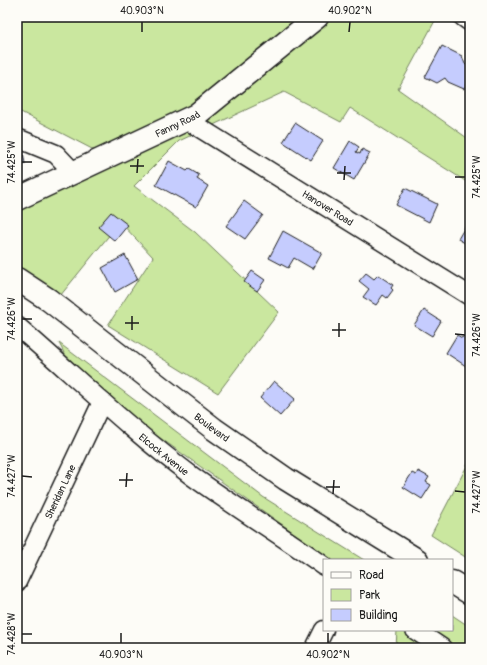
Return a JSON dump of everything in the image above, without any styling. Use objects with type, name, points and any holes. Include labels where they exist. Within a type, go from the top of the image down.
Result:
[{"type":"main road","name":"Fanny Road","points":[[17,199],[196,115],[317,17]]},
{"type":"main road","name":"Boulevard","points":[[17,279],[49,300],[214,429],[286,479],[415,559]]},
{"type":"main road","points":[[453,583],[470,593]]},
{"type":"street","points":[[463,17],[470,22]]},
{"type":"street","name":"Hanover Road","points":[[187,120],[470,296]]},
{"type":"street","points":[[17,138],[56,154],[74,173]]},
{"type":"street","name":"Elcock Avenue","points":[[17,326],[102,402],[192,476],[323,565]]},
{"type":"street","name":"Sheridan Lane","points":[[17,582],[102,402]]},
{"type":"street","points":[[315,648],[324,631]]},
{"type":"street","points":[[416,631],[442,648]]},
{"type":"green space","points":[[17,17],[96,17],[98,19],[103,17],[437,17],[398,89],[470,140],[470,184],[350,108],[341,122],[284,92],[179,141],[134,186],[195,232],[279,312],[218,393],[108,325],[153,257],[120,222],[60,296],[17,269],[17,210],[119,163],[17,110]]},
{"type":"green space","points":[[59,343],[263,497],[362,559],[331,559],[77,379]]},
{"type":"green space","points":[[470,460],[470,560],[431,535]]},
{"type":"green space","points":[[453,616],[470,627],[470,648],[396,648],[397,631],[453,631]]},
{"type":"building","points":[[442,46],[462,56],[465,64],[470,69],[470,80],[464,89],[448,82],[445,78],[437,83],[425,77]]},
{"type":"building","points":[[295,123],[323,141],[311,160],[283,142]]},
{"type":"building","points":[[350,141],[359,147],[356,152],[360,154],[362,149],[370,153],[354,180],[334,168]]},
{"type":"building","points":[[17,145],[22,145],[25,164],[17,166]]},
{"type":"building","points":[[169,161],[187,171],[189,169],[199,175],[197,179],[208,186],[196,207],[156,185]]},
{"type":"building","points":[[405,188],[437,204],[429,222],[396,205]]},
{"type":"building","points":[[244,201],[263,215],[245,239],[226,226]]},
{"type":"building","points":[[111,212],[128,225],[115,241],[98,227]]},
{"type":"building","points":[[468,222],[470,223],[470,246],[458,239]]},
{"type":"building","points":[[283,231],[322,253],[313,269],[294,258],[288,268],[269,258]]},
{"type":"building","points":[[125,255],[138,279],[115,292],[102,268]]},
{"type":"building","points":[[252,271],[265,280],[257,291],[244,282]]},
{"type":"building","points":[[366,273],[374,279],[378,275],[393,285],[391,288],[393,290],[387,298],[383,295],[376,305],[363,297],[369,289],[359,281]]},
{"type":"building","points":[[424,310],[441,321],[432,336],[414,325]]},
{"type":"building","points":[[457,335],[462,338],[464,336],[470,340],[470,363],[469,362],[466,366],[446,353]]},
{"type":"building","points":[[274,381],[295,399],[280,416],[260,398]]},
{"type":"building","points":[[418,471],[429,477],[426,482],[431,485],[422,499],[403,487],[412,473],[416,475]]}]
